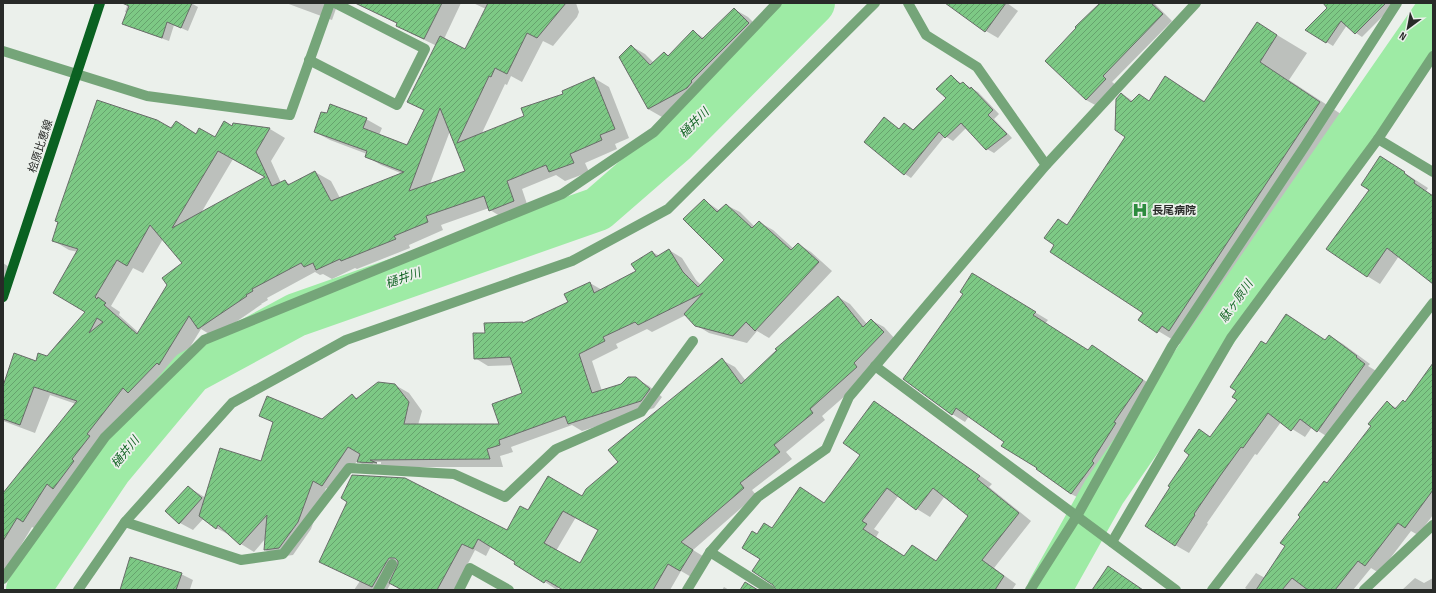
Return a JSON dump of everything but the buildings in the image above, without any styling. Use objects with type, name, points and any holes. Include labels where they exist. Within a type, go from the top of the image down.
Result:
[{"type":"main road","name":"桧原比恵線","points":[[3,297],[100,3]]},
{"type":"street","points":[[3,51],[147,96],[290,114],[330,3]]},
{"type":"street","points":[[309,60],[397,105],[425,48],[335,3]]},
{"type":"street","points":[[3,579],[106,437],[204,340],[562,194],[654,132],[776,3]]},
{"type":"street","points":[[78,590],[125,522],[232,403],[346,340],[572,261],[668,208],[875,3]]},
{"type":"street","points":[[908,3],[926,35],[978,67],[1046,165]]},
{"type":"street","points":[[687,590],[710,552],[758,497],[826,448],[849,397],[1046,165],[1196,3]]},
{"type":"street","points":[[1030,590],[1080,519],[1172,346],[1305,146],[1397,3]]},
{"type":"street","points":[[1112,542],[1231,338],[1378,139],[1433,56]]},
{"type":"street","points":[[1378,139],[1433,172]]},
{"type":"street","points":[[1212,590],[1433,303]]},
{"type":"street","points":[[125,522],[241,560],[283,554],[349,468],[454,474],[506,497],[556,449],[641,412],[693,341]]},
{"type":"street","points":[[875,366],[1176,590]]},
{"type":"street","points":[[1364,590],[1433,525]]},
{"type":"street","points":[[710,552],[770,590]]},
{"type":"street","points":[[378,590],[392,564]]},
{"type":"street","points":[[459,590],[470,568],[509,590]]},
{"type":"waterway","name":"樋井川","points":[[28,590],[110,469],[191,372],[296,315],[598,209],[674,143],[813,3]]},
{"type":"waterway","name":"駄ヶ原川","points":[[1049,590],[1104,492],[1433,17]]},
{"type":"place","name":"長尾病院","points":[[1140,210]]}]
